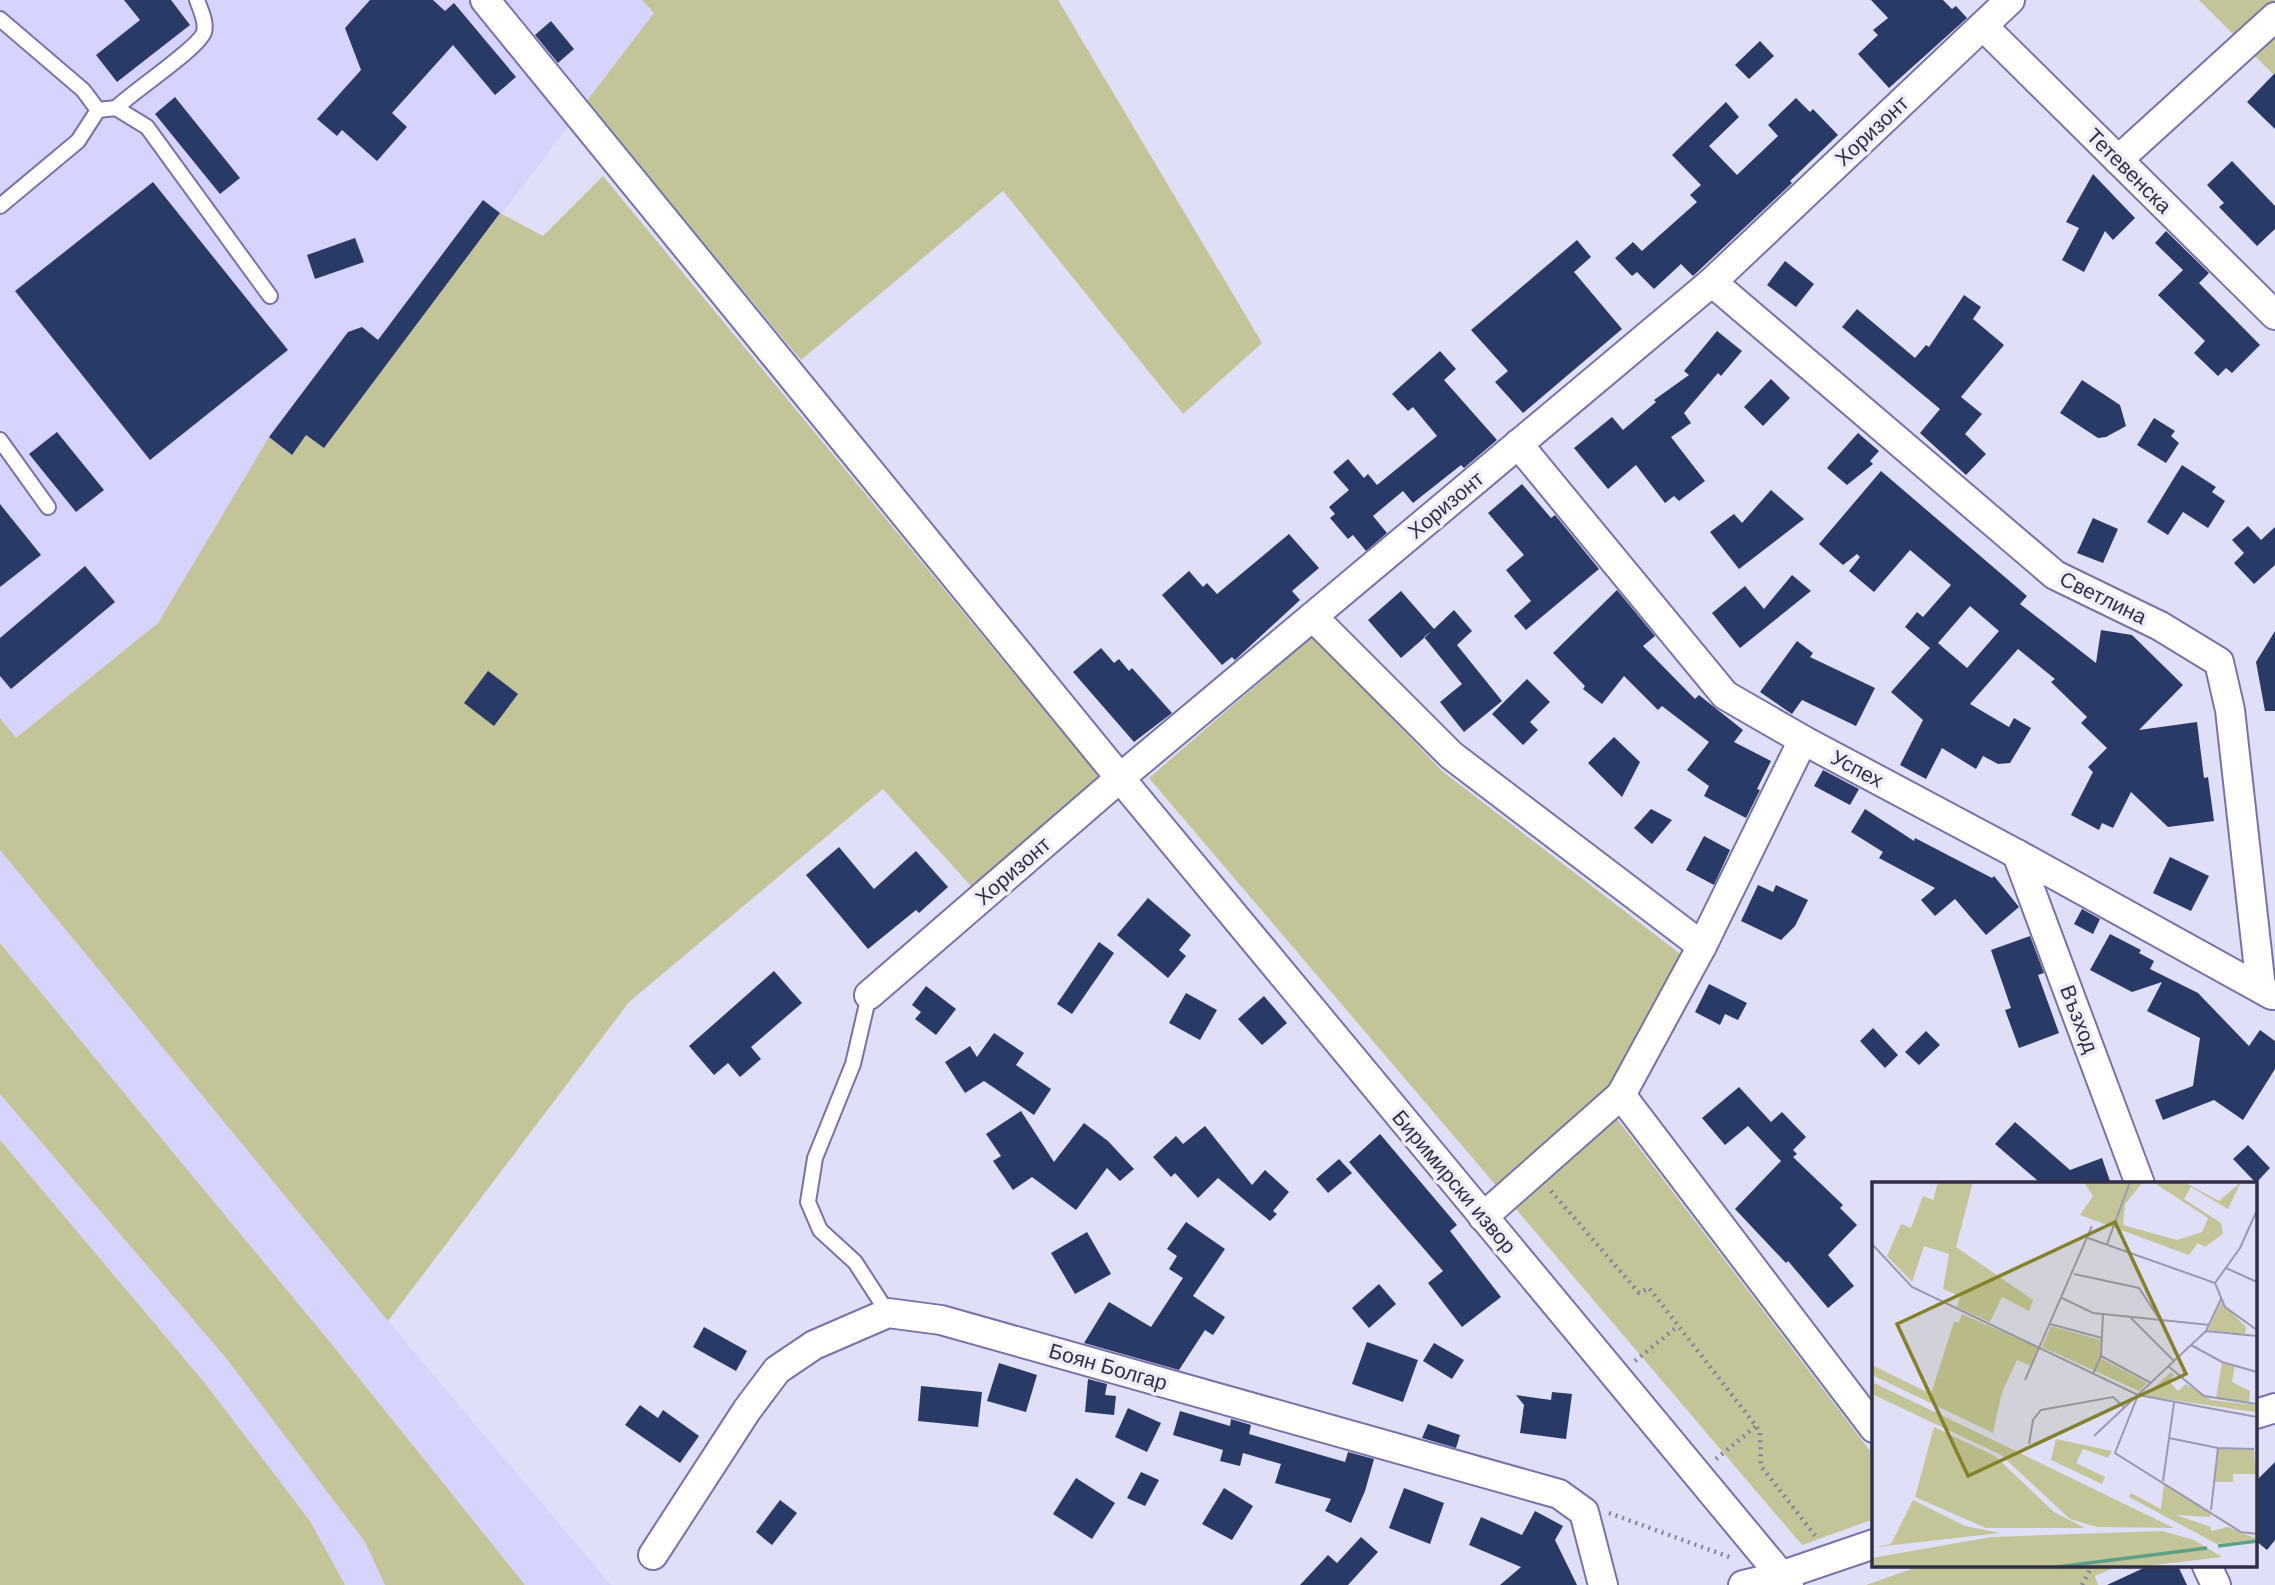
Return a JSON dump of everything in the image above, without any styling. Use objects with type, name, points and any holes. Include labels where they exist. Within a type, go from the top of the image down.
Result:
[{"type":"street","name":"Биримирски извор","points":[[485,0],[1120,778],[1697,1475],[1778,1582]]},
{"type":"street","name":"Хоризонт","points":[[869,995],[1120,778],[1712,282],[2010,0]]},
{"type":"street","points":[[2118,160],[2275,17]]},
{"type":"street","name":"Тетевенска","points":[[1983,26],[2275,315]]},
{"type":"street","name":"Светлина","points":[[1712,282],[2055,575],[2160,626],[2219,662],[2230,710],[2268,992]]},
{"type":"street","name":"Успех","points":[[1518,444],[1725,695],[2268,992]]},
{"type":"street","points":[[1313,617],[1451,755],[1702,946]]},
{"type":"street","points":[[1483,1217],[1620,1095],[1702,946],[1803,740]]},
{"type":"street","name":"Възход","points":[[2017,854],[2139,1182]]},
{"type":"street","points":[[1620,1095],[1872,1425]]},
{"type":"street","points":[[653,1555],[747,1410],[777,1370],[814,1345],[888,1313]]},
{"type":"street","name":"Боян Болгар","points":[[888,1313],[941,1320],[1559,1494],[1584,1513],[1603,1585]]},
{"type":"street","points":[[2258,1413],[2275,1408]]},
{"type":"street","points":[[1742,1573],[1778,1582],[1832,1558],[1872,1545]]},
{"type":"street","points":[[2208,1568],[2216,1585]]},
{"type":"lane","points":[[116,108],[131,93],[193,47],[204,33],[204,22],[197,0]]},
{"type":"lane","points":[[0,19],[83,90],[98,110]]},
{"type":"lane","points":[[98,110],[116,108],[147,127],[270,296]]},
{"type":"lane","points":[[0,206],[78,141],[98,110]]},
{"type":"lane","points":[[0,440],[48,507]]},
{"type":"lane","points":[[869,995],[853,1064],[815,1158],[808,1202],[820,1230],[855,1262],[888,1313]]},
{"type":"path","points":[[1535,1172],[1639,1293],[1648,1288],[1756,1426],[1760,1432],[1761,1466],[1832,1558]]},
{"type":"path","points":[[1615,1376],[1678,1326]]},
{"type":"path","points":[[1697,1475],[1756,1426]]},
{"type":"path","points":[[1598,1508],[1742,1573]]},
{"type":"path","points":[[2082,1585],[2091,1568]]},
{"type":"shaded area","points":[[0,0],[642,0],[654,13],[324,448],[292,455],[269,438],[159,623],[16,738],[0,718]]},
{"type":"shaded area","points":[[0,850],[388,1321],[611,1585],[525,1585],[334,1347],[0,943]]},
{"type":"shaded area","points":[[0,1094],[226,1358],[365,1542],[385,1585],[345,1585],[310,1521],[204,1382],[0,1140]]},
{"type":"green space","points":[[642,0],[1058,0],[1262,343],[1183,414],[1003,191],[801,360],[586,102],[654,13]]},
{"type":"green space","points":[[2199,0],[2275,0],[2275,76]]},
{"type":"green space","points":[[603,176],[1090,766],[1120,778],[982,898],[883,789],[629,1002],[388,1321],[0,850],[0,718],[16,738],[158,623],[269,437],[291,455],[306,435],[324,448],[500,213],[543,236]]},
{"type":"green space","points":[[1313,636],[1442,771],[1683,956],[1602,1099],[1872,1453],[1872,1520],[1802,1545],[1149,778]]},
{"type":"green space","points":[[0,943],[334,1347],[525,1585],[385,1585],[365,1542],[226,1358],[0,1094]]},
{"type":"green space","points":[[0,1140],[204,1382],[310,1521],[345,1585],[0,1585]]},
{"type":"green space","points":[[1914,1568],[2113,1568],[2095,1576],[2098,1585],[1866,1585]]},
{"type":"building","points":[[124,0],[171,0],[190,25],[117,82],[96,55],[140,20]]},
{"type":"building","points":[[370,0],[433,0],[445,11],[454,3],[516,77],[495,95],[453,45],[392,113],[407,127],[377,161],[342,130],[337,136],[317,119],[361,70],[345,28]]},
{"type":"building","points":[[1871,0],[1943,0],[1952,9],[1956,6],[1967,18],[1889,88],[1858,54],[1878,35],[1873,30],[1888,18]]},
{"type":"building","points":[[551,21],[574,49],[558,63],[535,35]]},
{"type":"building","points":[[1760,41],[1774,56],[1749,79],[1735,65]]},
{"type":"building","points":[[2275,73],[2275,129],[2247,102]]},
{"type":"building","points":[[175,97],[240,178],[220,194],[155,114]]},
{"type":"building","points":[[1796,98],[1810,112],[1813,109],[1838,135],[1790,181],[1792,183],[1693,276],[1681,264],[1654,289],[1637,272],[1632,276],[1615,258],[1633,242],[1642,251],[1697,202],[1690,195],[1701,185],[1672,155],[1726,102],[1739,117],[1709,146],[1737,175],[1778,136],[1768,125]]},
{"type":"building","points":[[2232,161],[2275,206],[2275,229],[2257,246],[2219,207],[2224,203],[2207,185]]},
{"type":"building","points":[[2093,174],[2135,218],[2113,240],[2105,231],[2084,272],[2062,260],[2079,228],[2066,222]]},
{"type":"building","points":[[153,182],[288,350],[150,460],[15,291]]},
{"type":"building","points":[[483,200],[500,213],[324,448],[306,435],[292,455],[269,437],[348,332],[362,327],[378,340]]},
{"type":"building","points":[[2166,231],[2209,273],[2199,283],[2260,345],[2232,373],[2226,368],[2218,376],[2194,353],[2205,341],[2158,295],[2183,270],[2155,243]]},
{"type":"building","points":[[355,238],[364,262],[315,279],[307,255]]},
{"type":"building","points":[[1577,240],[1591,257],[1574,272],[1622,329],[1523,413],[1495,382],[1508,371],[1471,330]]},
{"type":"building","points":[[1785,261],[1814,284],[1796,307],[1767,285]]},
{"type":"building","points":[[1964,295],[1981,307],[1973,319],[2004,345],[1961,397],[1982,414],[1965,434],[1986,454],[1966,475],[1920,433],[1940,409],[1842,327],[1857,309],[1915,358],[1926,345],[1929,347]]},
{"type":"building","points":[[1717,331],[1742,351],[1721,376],[1718,373],[1684,413],[1691,423],[1671,437],[1705,481],[1679,501],[1674,496],[1665,503],[1636,465],[1608,489],[1574,448],[1612,417],[1623,430],[1656,402],[1654,400],[1689,375],[1684,371]]},
{"type":"building","points":[[1440,351],[1456,369],[1444,380],[1497,440],[1464,468],[1461,465],[1413,503],[1403,491],[1373,516],[1387,533],[1366,551],[1353,535],[1348,539],[1330,518],[1335,514],[1329,507],[1349,490],[1333,472],[1348,459],[1364,478],[1368,474],[1377,485],[1437,436],[1413,407],[1408,411],[1392,394]]},
{"type":"building","points":[[1771,379],[1790,398],[1763,426],[1744,407]]},
{"type":"building","points":[[2082,380],[2120,405],[2126,426],[2106,437],[2098,438],[2060,413]]},
{"type":"building","points":[[2154,418],[2175,431],[2171,436],[2179,443],[2166,463],[2137,445]]},
{"type":"building","points":[[57,432],[104,490],[76,512],[29,454]]},
{"type":"building","points":[[1858,433],[1879,451],[1870,461],[1873,464],[1847,485],[1827,468]]},
{"type":"building","points":[[2182,465],[2216,487],[2212,492],[2225,501],[2208,528],[2183,512],[2168,535],[2147,522]]},
{"type":"building","points":[[1881,471],[2027,596],[2020,604],[2096,663],[2101,630],[2132,635],[2183,685],[2139,730],[2197,722],[2204,778],[2208,777],[2214,821],[2168,827],[2131,792],[2113,828],[2102,823],[2099,830],[2071,815],[2093,772],[2088,767],[2107,748],[2081,723],[2087,717],[2051,682],[2055,679],[2018,649],[1970,704],[2009,727],[2014,718],[2031,728],[2010,763],[1998,764],[1983,756],[1976,769],[1942,748],[1926,779],[1900,765],[1923,720],[1891,692],[1930,648],[1905,627],[1917,612],[1923,617],[1951,585],[1910,550],[1874,592],[1849,571],[1860,557],[1857,554],[1843,565],[1819,544]],"holes":[[[1970,606],[1999,631],[1967,668],[1938,643]]]},
{"type":"building","points":[[1522,484],[1551,518],[1555,515],[1599,569],[1526,630],[1514,616],[1531,601],[1506,570],[1524,555],[1488,513]]},
{"type":"building","points":[[1771,490],[1804,519],[1739,569],[1710,532],[1734,514],[1742,523]]},
{"type":"building","points":[[0,504],[41,555],[0,587]]},
{"type":"building","points":[[2093,518],[2118,529],[2103,563],[2077,553]]},
{"type":"building","points":[[2248,526],[2261,540],[2275,527],[2275,565],[2254,584],[2234,563],[2244,553],[2232,540]]},
{"type":"building","points":[[1289,534],[1319,568],[1292,591],[1300,600],[1235,660],[1232,657],[1222,665],[1162,595],[1189,571],[1203,587],[1207,583],[1217,594]]},
{"type":"building","points":[[85,566],[115,602],[11,689],[0,676],[0,638]]},
{"type":"building","points":[[1792,575],[1811,591],[1740,648],[1712,613],[1745,586],[1764,609]]},
{"type":"building","points":[[1617,590],[1655,636],[1643,646],[1695,699],[1699,695],[1743,730],[1734,742],[1771,761],[1746,818],[1704,796],[1709,786],[1687,770],[1709,742],[1662,706],[1658,710],[1624,676],[1602,704],[1583,689],[1585,686],[1553,653]]},
{"type":"building","points":[[1401,591],[1434,629],[1454,610],[1472,631],[1457,645],[1502,701],[1464,732],[1440,702],[1462,684],[1424,638],[1401,658],[1368,620]]},
{"type":"building","points":[[2275,631],[2275,711],[2265,711],[2256,662]]},
{"type":"building","points":[[1797,641],[1813,653],[1810,657],[1875,688],[1856,726],[1802,700],[1792,714],[1760,692]]},
{"type":"building","points":[[1101,648],[1114,663],[1119,659],[1129,671],[1132,668],[1172,713],[1134,742],[1073,672]]},
{"type":"building","points":[[488,671],[518,694],[494,726],[464,703]]},
{"type":"building","points":[[1527,679],[1550,702],[1530,722],[1538,730],[1523,745],[1492,714]]},
{"type":"building","points":[[1614,737],[1640,762],[1622,797],[1588,763]]},
{"type":"building","points":[[1823,770],[1859,789],[1850,805],[1814,786]]},
{"type":"building","points":[[1651,809],[1672,820],[1652,844],[1634,828]]},
{"type":"building","points":[[1865,809],[1914,841],[1915,838],[1992,878],[1994,876],[2019,907],[1986,935],[1955,899],[1935,916],[1921,900],[1935,888],[1879,858],[1883,852],[1851,832]]},
{"type":"building","points":[[1704,836],[1730,850],[1714,885],[1686,870]]},
{"type":"building","points":[[839,847],[874,889],[916,851],[948,887],[919,913],[916,910],[868,949],[806,875]]},
{"type":"building","points":[[2170,857],[2209,876],[2191,911],[2153,893]]},
{"type":"building","points":[[1758,885],[1773,892],[1776,885],[1808,900],[1795,926],[1781,940],[1741,921]]},
{"type":"building","points":[[1148,898],[1191,935],[1179,950],[1186,956],[1168,978],[1117,935]]},
{"type":"building","points":[[2082,909],[2100,919],[2093,934],[2074,924]]},
{"type":"building","points":[[2110,934],[2141,950],[2139,953],[2154,961],[2150,969],[2198,993],[2249,1046],[2260,1030],[2275,1041],[2275,1069],[2243,1120],[2214,1100],[2163,1120],[2155,1100],[2193,1086],[2200,1038],[2147,1011],[2162,982],[2132,992],[2090,970]]},
{"type":"building","points":[[2030,936],[2044,973],[2038,975],[2059,1033],[2019,1048],[2005,1010],[2011,1008],[1991,950]]},
{"type":"building","points":[[1099,942],[1114,953],[1072,1014],[1057,1004]]},
{"type":"building","points":[[774,971],[802,1003],[751,1047],[761,1059],[740,1077],[728,1063],[714,1075],[689,1046]]},
{"type":"building","points":[[1709,984],[1747,1003],[1738,1020],[1725,1014],[1720,1025],[1695,1012]]},
{"type":"building","points":[[926,986],[956,1009],[936,1035],[915,1019],[921,1012],[912,1005]]},
{"type":"building","points":[[1186,993],[1217,1010],[1200,1040],[1169,1023]]},
{"type":"building","points":[[1264,996],[1287,1023],[1262,1045],[1238,1019]]},
{"type":"building","points":[[1873,1028],[1898,1055],[1885,1068],[1860,1041]]},
{"type":"building","points":[[1926,1031],[1940,1045],[1919,1065],[1905,1052]]},
{"type":"building","points":[[994,1033],[1024,1053],[1016,1065],[1051,1089],[1034,1115],[984,1081],[965,1093],[945,1062],[970,1046],[977,1057]]},
{"type":"building","points":[[1739,1087],[1771,1122],[1782,1112],[1806,1137],[1793,1150],[1797,1154],[1793,1157],[1843,1205],[1840,1208],[1857,1225],[1828,1255],[1854,1286],[1828,1308],[1788,1261],[1786,1263],[1735,1209],[1781,1161],[1748,1126],[1725,1145],[1702,1118]]},
{"type":"building","points":[[1021,1111],[1054,1162],[1084,1123],[1108,1141],[1134,1169],[1120,1181],[1107,1168],[1076,1210],[1032,1177],[1013,1190],[993,1161],[1001,1156],[986,1134]]},
{"type":"building","points":[[2015,1122],[2070,1170],[2102,1158],[2110,1182],[2038,1182],[1995,1144]]},
{"type":"building","points":[[1205,1126],[1252,1185],[1265,1170],[1289,1192],[1273,1211],[1277,1214],[1270,1221],[1218,1178],[1198,1198],[1175,1173],[1171,1177],[1153,1157],[1176,1136],[1183,1144]]},
{"type":"building","points":[[1380,1134],[1457,1225],[1450,1231],[1501,1297],[1462,1327],[1428,1283],[1443,1271],[1349,1162]]},
{"type":"building","points":[[2248,1145],[2270,1168],[2255,1182],[2233,1159]]},
{"type":"building","points":[[1339,1159],[1352,1173],[1328,1193],[1316,1179]]},
{"type":"building","points":[[1186,1222],[1225,1249],[1193,1296],[1225,1317],[1213,1335],[1205,1330],[1179,1370],[1084,1343],[1109,1302],[1151,1327],[1183,1278],[1169,1269],[1177,1256],[1167,1249]]},
{"type":"building","points":[[1087,1232],[1111,1274],[1075,1294],[1051,1253]]},
{"type":"building","points":[[1379,1284],[1396,1304],[1369,1328],[1352,1308]]},
{"type":"building","points":[[704,1327],[747,1351],[736,1371],[693,1347]]},
{"type":"building","points":[[1367,1342],[1418,1360],[1403,1402],[1352,1384]]},
{"type":"building","points":[[1434,1343],[1464,1360],[1452,1379],[1423,1361]]},
{"type":"building","points":[[999,1363],[1037,1375],[1026,1412],[987,1401]]},
{"type":"building","points":[[1088,1379],[1107,1384],[1105,1395],[1116,1396],[1114,1415],[1085,1412]]},
{"type":"building","points":[[921,1386],[982,1392],[978,1427],[918,1421]]},
{"type":"building","points":[[1552,1392],[1572,1394],[1566,1439],[1520,1433],[1524,1405],[1516,1395],[1551,1400]]},
{"type":"building","points":[[640,1405],[658,1418],[663,1410],[699,1436],[680,1463],[625,1425]]},
{"type":"building","points":[[1128,1408],[1161,1423],[1147,1452],[1115,1437]]},
{"type":"building","points":[[1180,1411],[1230,1426],[1231,1419],[1251,1425],[1249,1434],[1345,1462],[1348,1452],[1374,1459],[1365,1491],[1351,1523],[1325,1511],[1331,1499],[1275,1483],[1281,1464],[1243,1453],[1240,1466],[1220,1461],[1223,1450],[1173,1435]]},
{"type":"building","points":[[1428,1424],[1460,1435],[1456,1448],[1422,1438]]},
{"type":"building","points":[[2275,1462],[2275,1540],[2267,1550],[2258,1543],[2258,1479]]},
{"type":"building","points":[[1141,1472],[1159,1480],[1145,1506],[1127,1498]]},
{"type":"building","points":[[1076,1478],[1115,1503],[1092,1539],[1053,1514]]},
{"type":"building","points":[[1224,1488],[1253,1506],[1232,1540],[1202,1524]]},
{"type":"building","points":[[1404,1488],[1444,1503],[1430,1544],[1389,1528]]},
{"type":"building","points":[[780,1500],[797,1513],[772,1545],[756,1532]]},
{"type":"building","points":[[1535,1511],[1563,1526],[1555,1540],[1577,1585],[1500,1585],[1521,1567],[1469,1545],[1481,1517],[1522,1535]]},
{"type":"building","points":[[1361,1537],[1378,1552],[1348,1585],[1300,1585],[1328,1555],[1337,1563]]},
{"type":"building","points":[[2144,1568],[2179,1568],[2187,1585],[2107,1585]]}]
